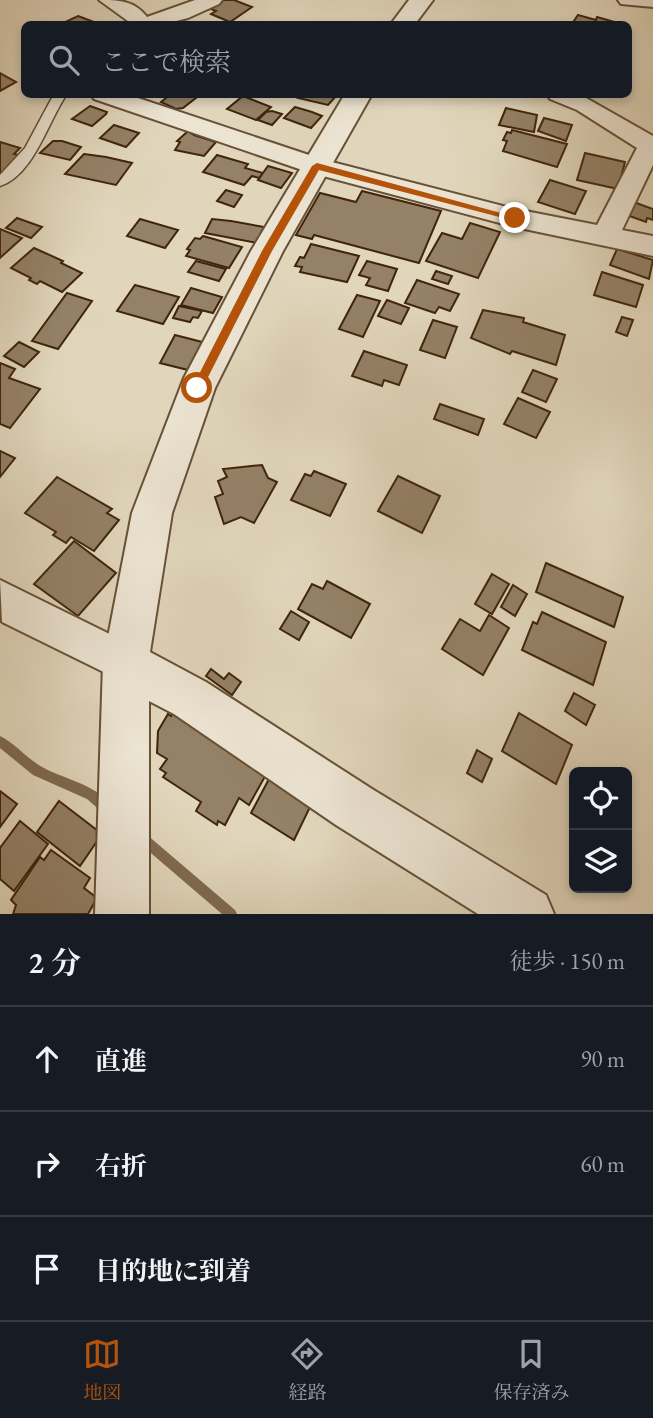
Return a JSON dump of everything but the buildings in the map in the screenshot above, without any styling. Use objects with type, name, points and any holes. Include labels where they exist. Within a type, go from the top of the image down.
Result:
[{"type":"street","points":[[109,0],[140,21]]},
{"type":"street","points":[[153,21],[212,0]]},
{"type":"street","points":[[405,21],[421,0]]},
{"type":"street","points":[[628,0],[653,1]]},
{"type":"street","points":[[114,98],[317,166],[503,215],[653,246]]},
{"type":"street","points":[[122,914],[126,663],[152,513],[197,388],[267,251],[357,98]]},
{"type":"street","points":[[569,98],[585,104],[651,146],[605,237]]},
{"type":"street","points":[[0,598],[190,698],[354,807],[527,914]]},
{"type":"lane","points":[[0,182],[29,152],[48,111],[58,98]]},
{"type":"waterway","points":[[0,741],[37,771],[91,795],[107,809]]},
{"type":"waterway","points":[[142,838],[231,914]]},
{"type":"route","points":[[197,388],[267,251],[317,166],[515,218]]}]
